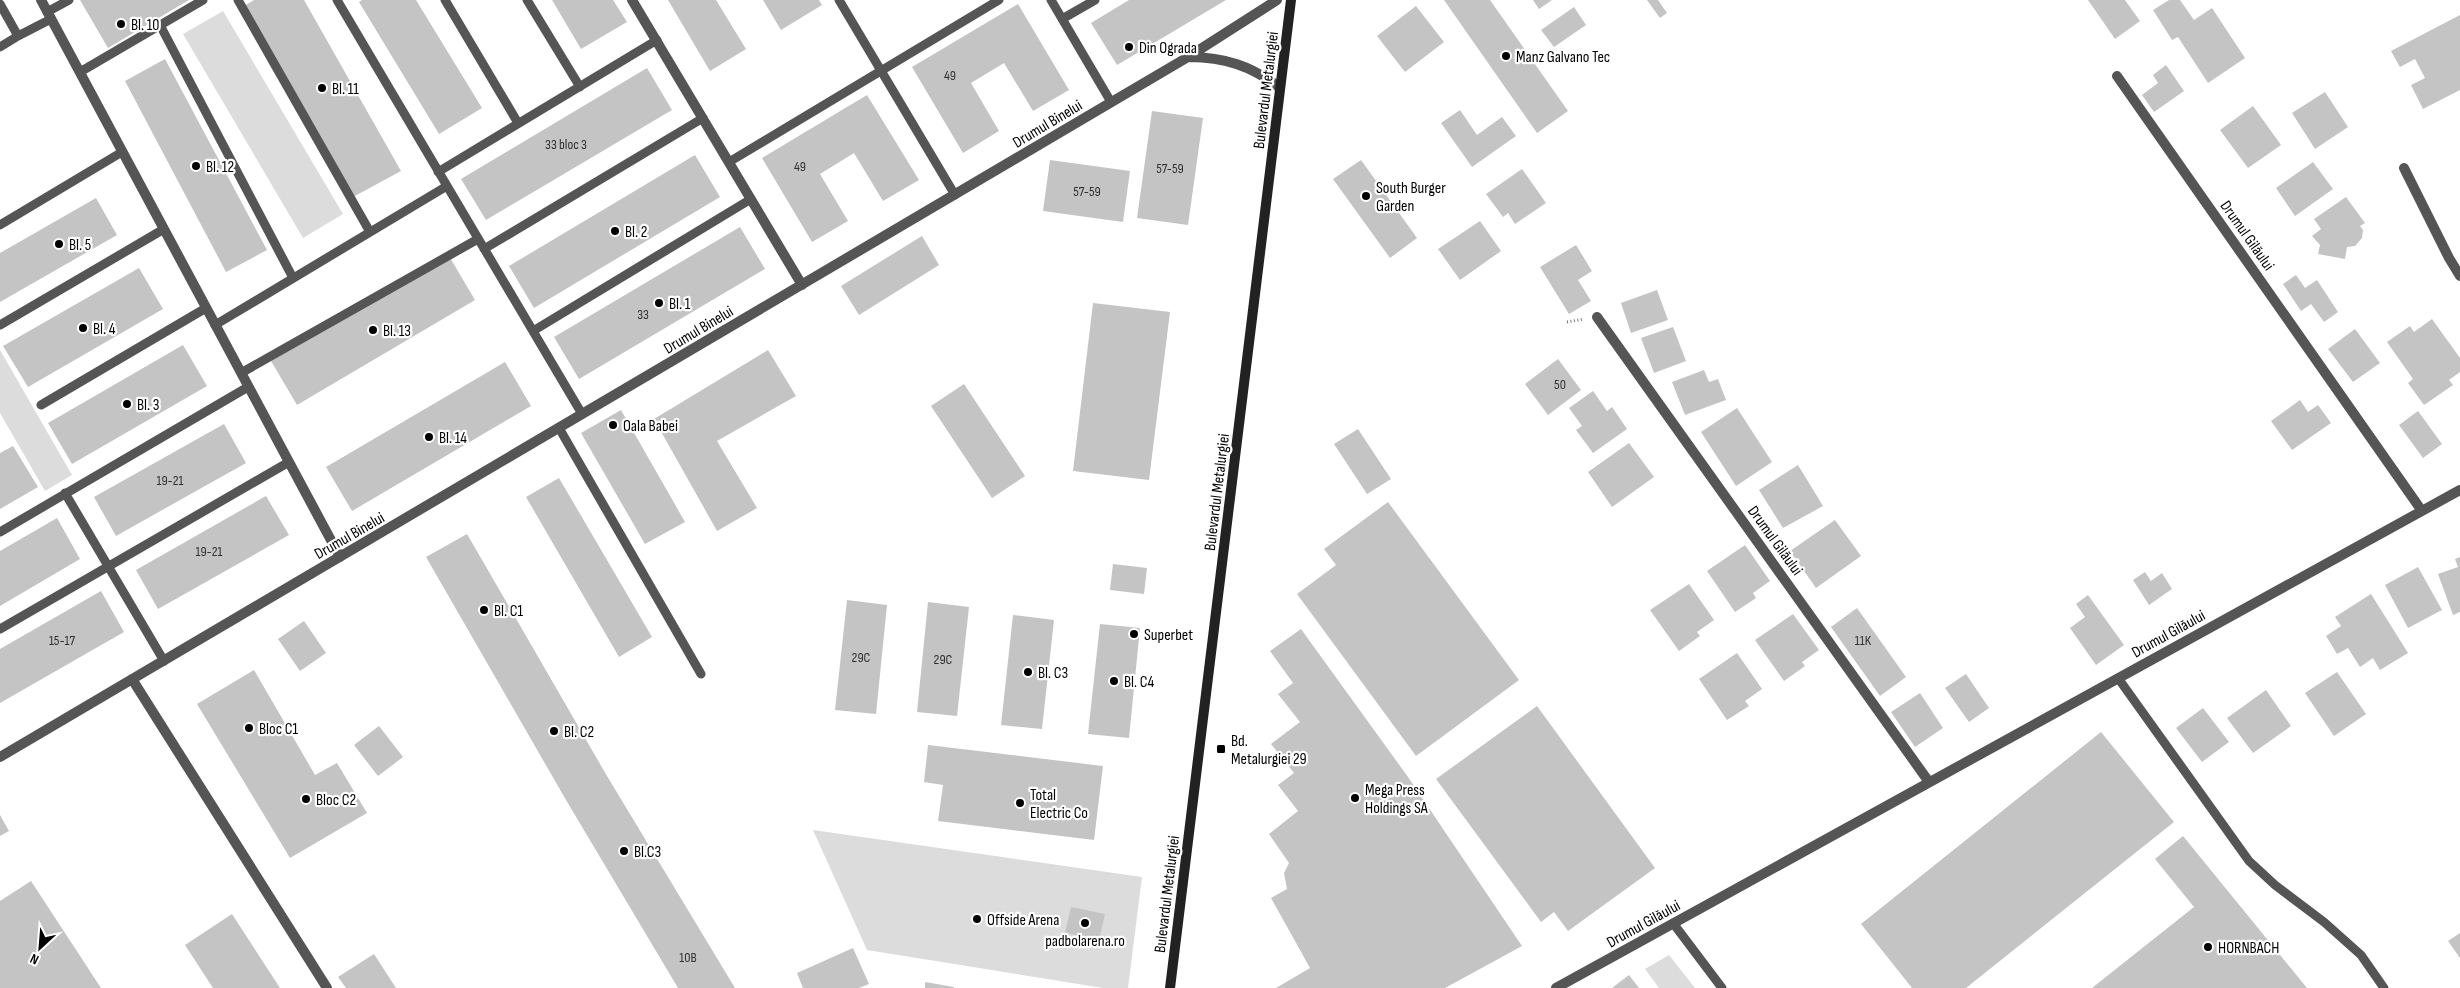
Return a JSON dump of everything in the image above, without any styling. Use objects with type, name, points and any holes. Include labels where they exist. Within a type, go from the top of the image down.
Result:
[{"type":"main road","name":"Bulevardul Metalurgiei","points":[[1170,988],[1291,0]]},
{"type":"street","points":[[41,0],[340,558]]},
{"type":"street","points":[[632,0],[802,284]]},
{"type":"street","name":"Drumul Binelui","points":[[1,754],[340,558],[955,195],[1188,57],[1277,0]]},
{"type":"street","points":[[1188,57],[1223,59],[1238,64],[1261,74],[1280,88]]},
{"type":"street","name":"Drumul Gilăului","points":[[2117,76],[2422,511]]},
{"type":"street","points":[[2404,168],[2460,276]]},
{"type":"street","name":"Drumul Gilăului","points":[[1597,317],[1928,782]]},
{"type":"street","name":"Drumul Gilăului","points":[[1556,988],[2460,490]]},
{"type":"street","points":[[132,679],[327,988]]},
{"type":"lane","points":[[0,47],[49,16],[69,0]]},
{"type":"lane","points":[[80,72],[203,0]]},
{"type":"lane","points":[[238,0],[370,232]]},
{"type":"lane","points":[[338,0],[582,414]]},
{"type":"lane","points":[[445,0],[518,123]]},
{"type":"lane","points":[[527,0],[580,87]]},
{"type":"lane","points":[[839,0],[955,195]]},
{"type":"lane","points":[[729,162],[999,0]]},
{"type":"lane","points":[[1051,0],[1111,102]]},
{"type":"lane","points":[[1062,19],[1095,0]]},
{"type":"lane","points":[[0,4],[18,36]]},
{"type":"lane","points":[[160,26],[293,278]]},
{"type":"lane","points":[[438,172],[656,40]]},
{"type":"lane","points":[[484,249],[703,118]]},
{"type":"lane","points":[[0,224],[122,152]]},
{"type":"lane","points":[[215,325],[447,186]]},
{"type":"lane","points":[[533,331],[751,200]]},
{"type":"lane","points":[[0,325],[164,229]]},
{"type":"lane","points":[[241,373],[478,239]]},
{"type":"lane","points":[[42,405],[206,308]]},
{"type":"lane","points":[[0,532],[248,387]]},
{"type":"lane","points":[[559,428],[701,674]]},
{"type":"lane","points":[[0,629],[289,462]]},
{"type":"lane","points":[[66,493],[164,661]]},
{"type":"lane","points":[[2118,678],[2249,861],[2275,886],[2324,922],[2361,955],[2384,988]]},
{"type":"lane","points":[[1673,923],[1722,988]]},
{"type":"shaded area","points":[[223,11],[343,214],[303,238],[183,34]]},
{"type":"shaded area","points":[[0,350],[72,475],[45,491],[0,413]]},
{"type":"shaded area","points":[[813,830],[1142,877],[1128,988],[1103,988],[867,950]]},
{"type":"shaded area","points":[[1669,955],[1695,988],[1659,988],[1645,969]]},
{"type":"building","name":"Bl. 10","points":[[80,0],[189,0],[108,48]]},
{"type":"building","name":"Bl. 11","points":[[254,0],[304,0],[401,171],[353,197],[244,6]]},
{"type":"building","points":[[362,0],[416,0],[482,108],[439,134],[359,2]]},
{"type":"building","points":[[552,0],[613,0],[627,22],[581,49]]},
{"type":"building","points":[[668,0],[716,0],[746,49],[710,71]]},
{"type":"building","points":[[763,0],[819,0],[822,5],[781,30]]},
{"type":"building","points":[[1129,0],[1226,0],[1117,65],[1091,23]]},
{"type":"building","name":"Manz Galvano Tec","points":[[1444,0],[1490,0],[1568,111],[1537,133]]},
{"type":"building","points":[[1533,0],[1552,0],[1539,9]]},
{"type":"building","points":[[1647,0],[1658,0],[1667,13],[1660,18]]},
{"type":"building","points":[[2088,0],[2125,0],[2140,21],[2115,39]]},
{"type":"building","points":[[2169,0],[2180,0],[2194,20],[2212,8],[2245,58],[2208,83],[2178,37],[2172,40],[2153,10]]},
{"type":"building","points":[[1018,4],[1069,90],[1033,111],[1004,63],[971,83],[999,131],[963,153],[912,67]]},
{"type":"building","points":[[1416,6],[1444,42],[1405,72],[1377,36]]},
{"type":"building","points":[[1574,7],[1586,25],[1554,47],[1541,30]]},
{"type":"building","points":[[2460,15],[2460,90],[2423,109],[2411,85],[2425,78],[2415,59],[2400,67],[2391,51]]},
{"type":"building","name":"Bl. 12","points":[[165,59],[267,250],[226,272],[125,81]]},
{"type":"building","points":[[2166,65],[2184,91],[2154,112],[2142,95],[2158,83],[2153,75]]},
{"type":"building","points":[[647,68],[672,110],[486,220],[461,179]]},
{"type":"building","points":[[2325,92],[2348,127],[2315,149],[2292,113]]},
{"type":"building","points":[[867,95],[919,180],[883,201],[854,153],[820,174],[848,221],[812,242],[762,158]]},
{"type":"building","points":[[2253,106],[2281,145],[2248,168],[2220,130]]},
{"type":"building","points":[[1460,110],[1477,135],[1502,117],[1516,136],[1472,167],[1441,123]]},
{"type":"building","points":[[1152,111],[1203,118],[1188,225],[1137,218]]},
{"type":"building","name":"Bl. 2","points":[[695,155],[720,197],[534,308],[509,266]]},
{"type":"building","points":[[1050,160],[1130,171],[1123,222],[1043,211]]},
{"type":"building","name":"South Burger Garden","points":[[1361,160],[1417,238],[1390,258],[1333,179]]},
{"type":"building","points":[[2313,162],[2333,189],[2295,216],[2276,188]]},
{"type":"building","points":[[1522,169],[1546,203],[1515,224],[1508,213],[1503,217],[1486,194]]},
{"type":"building","points":[[2346,197],[2365,223],[2360,226],[2363,230],[2362,238],[2355,246],[2347,247],[2345,259],[2318,254],[2320,245],[2312,236],[2321,229],[2314,219]]},
{"type":"building","name":"Bl. 5","points":[[96,198],[117,235],[0,302],[0,253]]},
{"type":"building","points":[[1480,221],[1501,251],[1460,280],[1438,249]]},
{"type":"building","name":"Bl. 1","points":[[740,227],[765,269],[579,379],[554,337]]},
{"type":"building","points":[[922,236],[939,265],[859,315],[841,286]]},
{"type":"building","points":[[1576,245],[1592,271],[1578,280],[1591,301],[1569,314],[1540,267]]},
{"type":"building","name":"Bl. 13","points":[[449,256],[475,300],[297,405],[271,361]]},
{"type":"building","name":"Bl. 4","points":[[139,268],[163,309],[28,387],[3,346]]},
{"type":"building","points":[[2296,275],[2305,288],[2317,280],[2338,312],[2324,322],[2311,304],[2301,311],[2283,284]]},
{"type":"building","points":[[1657,290],[1668,320],[1631,333],[1621,303]]},
{"type":"building","points":[[1093,303],[1170,312],[1149,480],[1073,471]]},
{"type":"building","points":[[2432,319],[2460,358],[2460,372],[2449,380],[2453,385],[2424,405],[2408,383],[2413,379],[2387,342],[2410,326],[2414,332]]},
{"type":"building","points":[[1673,327],[1686,361],[1654,373],[1641,338]]},
{"type":"building","points":[[2355,329],[2380,363],[2353,382],[2328,349]]},
{"type":"building","name":"Bl. 3","points":[[183,345],[207,386],[72,464],[48,423]]},
{"type":"building","points":[[768,350],[796,396],[717,441],[757,508],[717,531],[654,419]]},
{"type":"building","points":[[1558,359],[1581,390],[1548,415],[1525,384]]},
{"type":"building","name":"Bl. 14","points":[[505,362],[531,406],[352,511],[326,467]]},
{"type":"building","points":[[1704,370],[1709,382],[1718,379],[1726,400],[1685,415],[1672,382]]},
{"type":"building","points":[[964,384],[1025,476],[992,498],[931,406]]},
{"type":"building","points":[[1593,391],[1607,411],[1612,407],[1627,429],[1593,453],[1576,430],[1582,426],[1569,408]]},
{"type":"building","points":[[2300,400],[2308,412],[2318,405],[2331,423],[2292,450],[2271,421]]},
{"type":"building","points":[[1737,408],[1772,462],[1736,486],[1701,432]]},
{"type":"building","points":[[621,410],[685,522],[645,544],[581,433]]},
{"type":"building","points":[[2418,411],[2442,444],[2423,458],[2399,425]]},
{"type":"building","points":[[224,424],[246,463],[116,536],[94,497]]},
{"type":"building","points":[[1358,429],[1391,479],[1367,494],[1334,444]]},
{"type":"building","points":[[1629,443],[1654,477],[1612,507],[1588,472]]},
{"type":"building","points":[[13,446],[38,487],[0,509],[0,453]]},
{"type":"building","points":[[1798,465],[1823,506],[1783,528],[1759,490]]},
{"type":"building","points":[[559,478],[652,637],[619,657],[526,497]]},
{"type":"building","points":[[266,496],[289,535],[158,609],[136,570]]},
{"type":"building","points":[[1388,502],[1519,680],[1416,756],[1297,594],[1336,565],[1324,549]]},
{"type":"building","points":[[57,518],[80,559],[0,606],[0,551]]},
{"type":"building","points":[[1835,520],[1861,556],[1816,588],[1790,551]]},
{"type":"building","points":[[467,534],[607,776],[735,988],[678,988],[566,800],[426,557]]},
{"type":"building","points":[[1745,545],[1770,581],[1753,593],[1756,598],[1735,612],[1707,571]]},
{"type":"building","points":[[2460,557],[2460,612],[2453,615],[2438,574],[2458,567],[2455,559]]},
{"type":"building","points":[[1113,564],[1147,568],[1144,594],[1110,590]]},
{"type":"building","points":[[2418,567],[2442,610],[2408,628],[2385,585]]},
{"type":"building","points":[[2145,572],[2151,581],[2162,573],[2172,589],[2149,605],[2133,580]]},
{"type":"building","points":[[1689,584],[1714,620],[1697,632],[1700,636],[1679,651],[1650,610]]},
{"type":"building","points":[[101,591],[124,632],[0,703],[0,649]]},
{"type":"building","points":[[2371,594],[2408,653],[2380,670],[2373,658],[2360,667],[2348,648],[2337,654],[2326,636],[2341,626],[2335,617]]},
{"type":"building","points":[[2088,595],[2124,645],[2096,665],[2070,628],[2085,617],[2076,604]]},
{"type":"building","points":[[847,600],[887,605],[876,714],[835,710]]},
{"type":"building","points":[[928,602],[969,607],[957,716],[917,712]]},
{"type":"building","points":[[1857,608],[1906,677],[1880,696],[1831,627]]},
{"type":"building","points":[[1793,614],[1819,650],[1802,662],[1805,666],[1784,681],[1755,640]]},
{"type":"building","name":"Bl. C3","points":[[1013,615],[1054,620],[1042,729],[1001,725]]},
{"type":"building","points":[[304,621],[326,653],[300,671],[278,639]]},
{"type":"building","name":"Bl. C4","points":[[1100,624],[1140,628],[1129,738],[1088,734]]},
{"type":"building","name":"Mega Press Holdings SA","points":[[1301,629],[1408,777],[1522,946],[1445,988],[1276,988],[1310,968],[1271,898],[1287,889],[1284,873],[1289,863],[1269,834],[1298,811],[1278,785],[1294,773],[1271,744],[1300,722],[1278,694],[1293,683],[1270,651]]},
{"type":"building","points":[[1737,653],[1762,689],[1745,701],[1749,706],[1727,720],[1699,679]]},
{"type":"building","points":[[254,670],[315,775],[337,763],[367,813],[290,858],[197,704]]},
{"type":"building","points":[[2337,672],[2366,714],[2334,736],[2305,693]]},
{"type":"building","points":[[1966,674],[1989,708],[1969,722],[1945,688]]},
{"type":"building","points":[[2266,690],[2291,726],[2253,753],[2227,718]]},
{"type":"building","points":[[1920,693],[1943,728],[1915,747],[1891,712]]},
{"type":"building","points":[[1537,706],[1655,868],[1568,931],[1554,912],[1541,922],[1436,779]]},
{"type":"building","points":[[2203,708],[2229,742],[2202,762],[2176,728]]},
{"type":"building","points":[[379,726],[403,757],[378,776],[354,745]]},
{"type":"building","points":[[2101,732],[2174,822],[1966,988],[1912,988],[1861,924]]},
{"type":"building","name":"Total Electric Co","points":[[928,745],[1103,766],[1094,840],[938,821],[943,785],[924,782]]},
{"type":"building","points":[[0,815],[9,831],[0,836]]},
{"type":"building","name":"HORNBACH","points":[[2183,836],[2307,988],[2092,988],[2194,907],[2155,859]]},
{"type":"building","points":[[31,881],[101,988],[0,988],[0,901]]},
{"type":"building","name":"padbolarena.ro","points":[[1071,907],[1105,914],[1099,940],[1065,933]]},
{"type":"building","points":[[232,914],[280,988],[213,988],[185,945]]},
{"type":"building","points":[[2460,933],[2460,958],[2448,941]]},
{"type":"building","points":[[853,948],[869,984],[859,988],[803,988],[797,973]]},
{"type":"building","points":[[374,954],[396,988],[346,988],[338,977]]},
{"type":"building","points":[[1629,975],[1639,988],[1612,988]]},
{"type":"building","points":[[925,982],[954,987],[954,988],[925,988]]},
{"type":"place","name":"Bl. 10","points":[[121,24]]},
{"type":"place","name":"Din Ograda","points":[[1129,47]]},
{"type":"place","name":"Manz Galvano Tec","points":[[1506,56]]},
{"type":"place","name":"Bl. 11","points":[[322,88]]},
{"type":"place","name":"Bl. 12","points":[[196,166]]},
{"type":"place","name":"South Burger Garden","points":[[1366,196]]},
{"type":"place","name":"Bl. 2","points":[[615,231]]},
{"type":"place","name":"Bl. 5","points":[[59,244]]},
{"type":"place","name":"Bl. 1","points":[[659,303]]},
{"type":"place","name":"Bl. 4","points":[[83,328]]},
{"type":"place","name":"Bl. 13","points":[[373,330]]},
{"type":"place","name":"Bl. 3","points":[[127,404]]},
{"type":"place","name":"Oala Babei","points":[[613,425]]},
{"type":"place","name":"Bl. 14","points":[[429,437]]},
{"type":"place","name":"Bl. C1","points":[[484,610]]},
{"type":"place","name":"Superbet","points":[[1134,634]]},
{"type":"place","name":"Bl. C3","points":[[1028,672]]},
{"type":"place","name":"Bl. C4","points":[[1114,681]]},
{"type":"place","name":"Bloc C1","points":[[249,728]]},
{"type":"place","name":"Bl. C2","points":[[554,731]]},
{"type":"place","name":"Bd. Metalurgiei 29","points":[[1221,749]]},
{"type":"place","name":"Mega Press Holdings SA","points":[[1355,798]]},
{"type":"place","name":"Bloc C2","points":[[306,799]]},
{"type":"place","name":"Total Electric Co","points":[[1020,803]]},
{"type":"place","name":"Bl.C3","points":[[624,851]]},
{"type":"place","name":"Offside Arena","points":[[977,919]]},
{"type":"place","name":"padbolarena.ro","points":[[1085,923]]},
{"type":"place","name":"HORNBACH","points":[[2208,947]]}]
